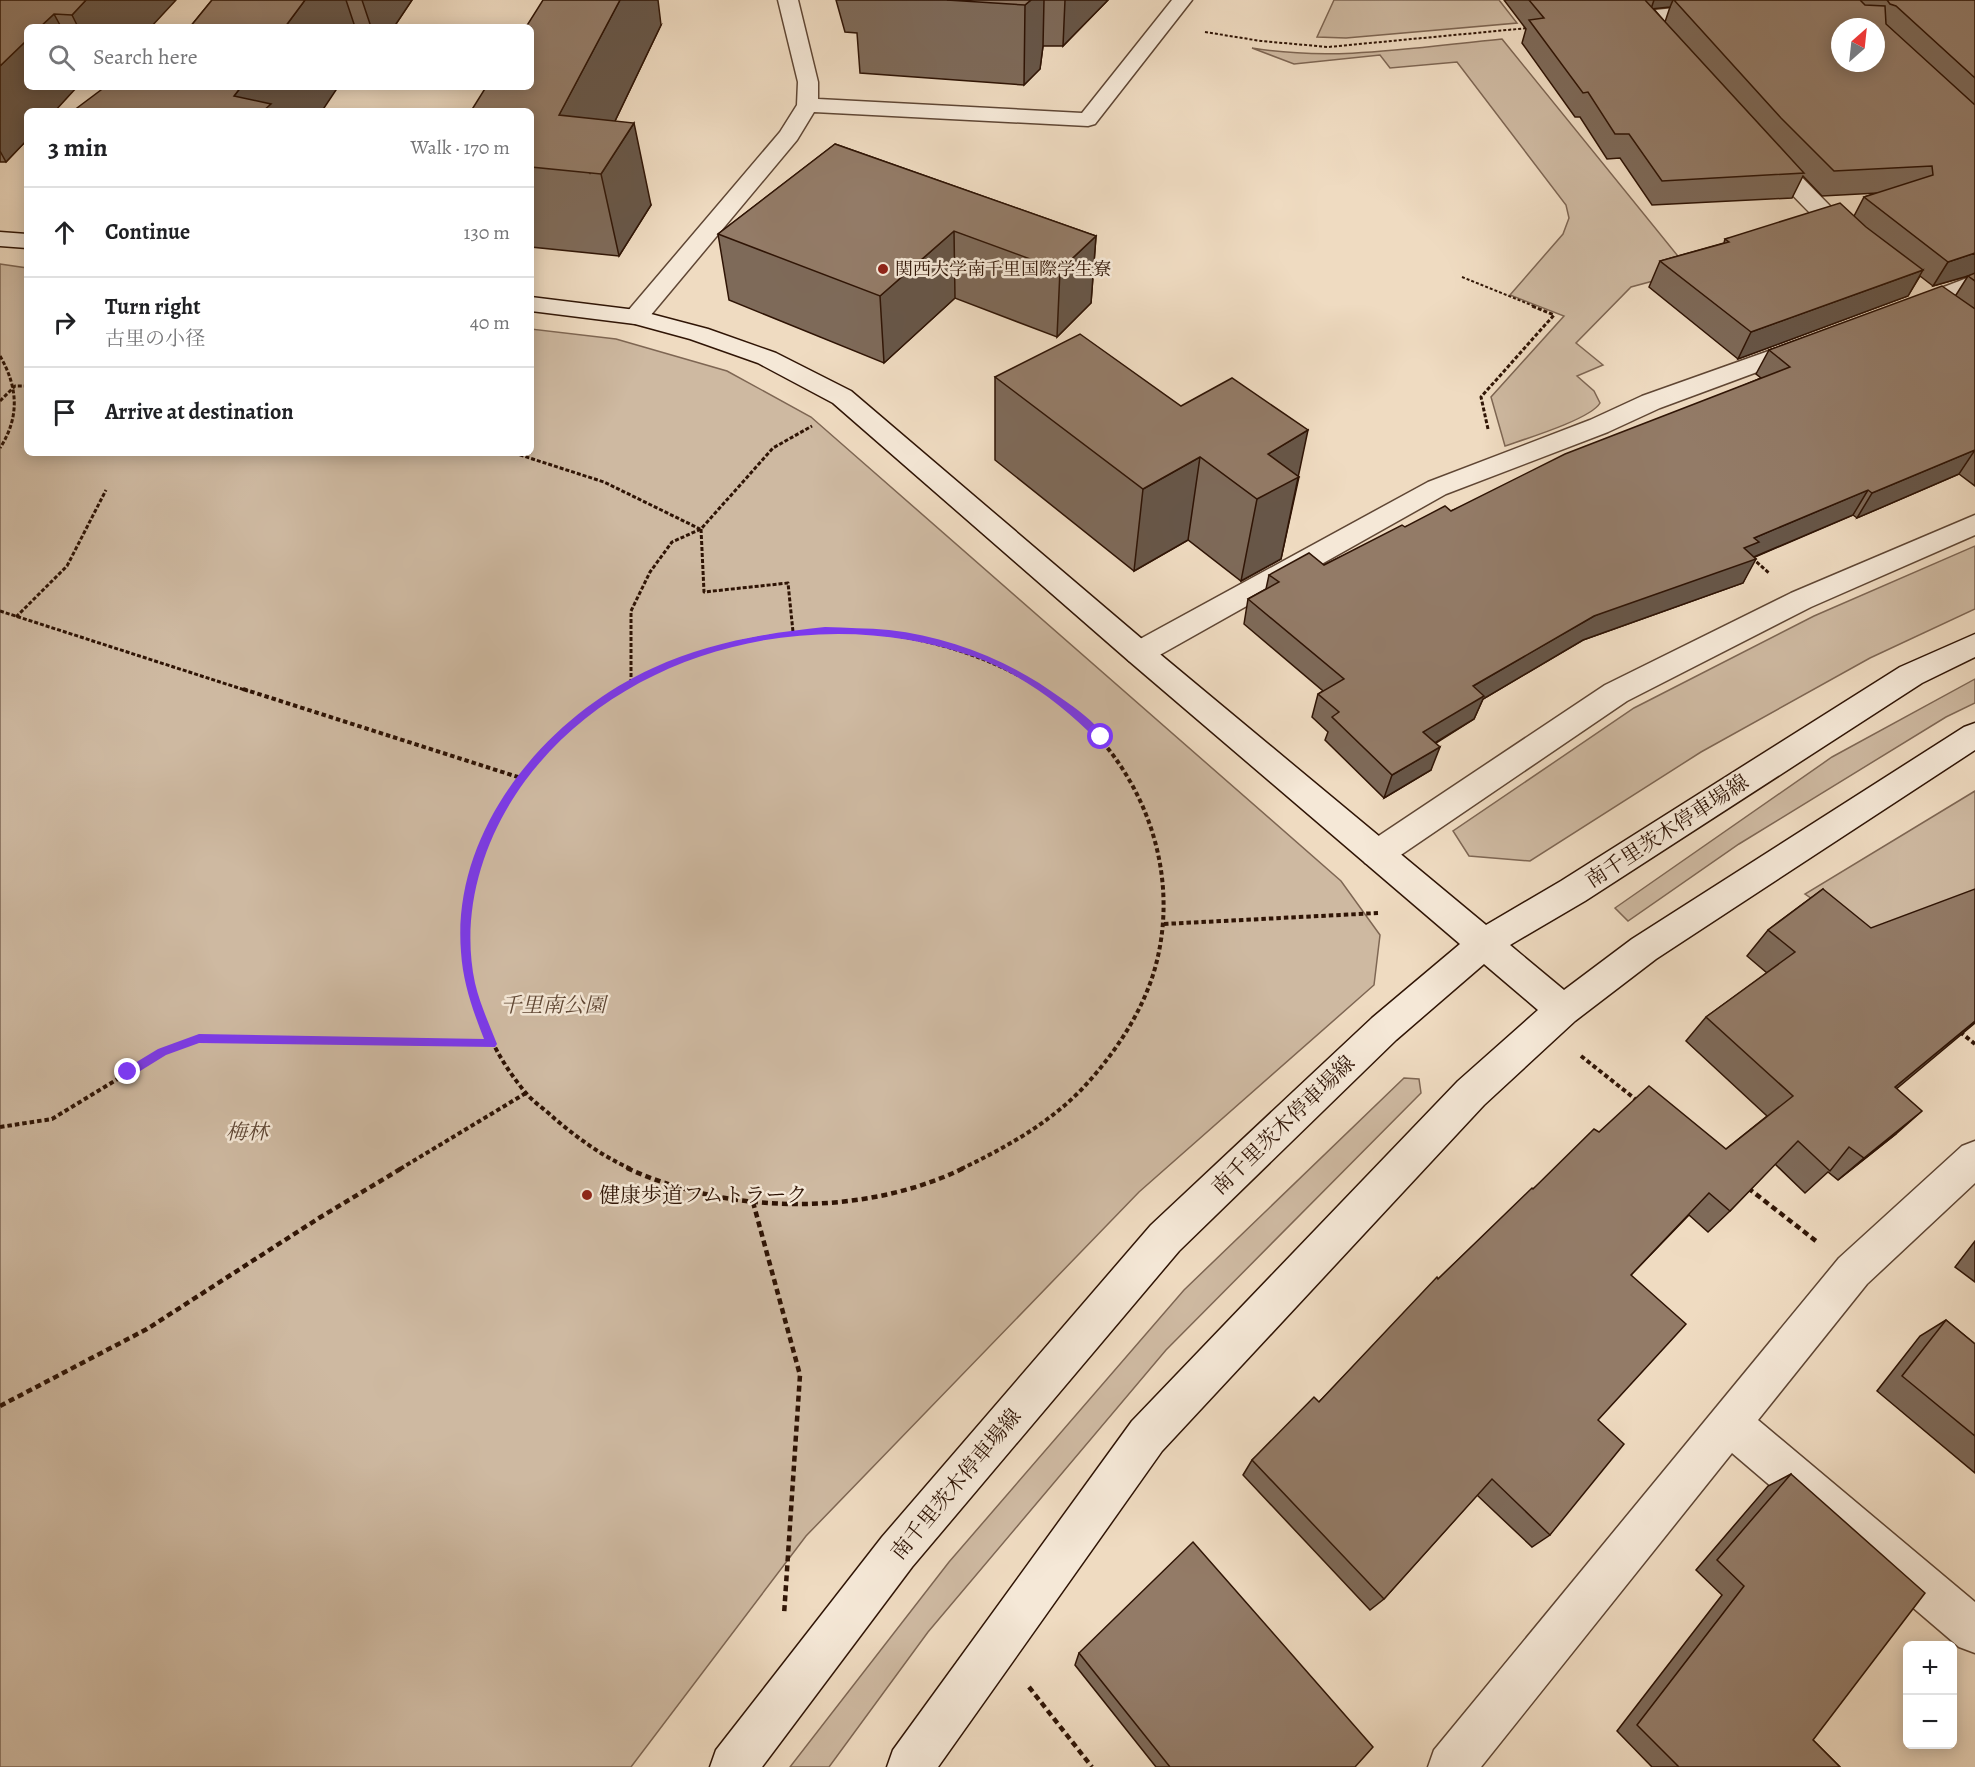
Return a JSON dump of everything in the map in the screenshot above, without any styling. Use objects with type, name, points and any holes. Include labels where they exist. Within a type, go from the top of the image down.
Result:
[{"type":"street","points":[[636,317],[789,135],[807,105],[808,82],[788,0]]},
{"type":"street","points":[[807,105],[1088,120],[1182,0]]},
{"type":"street","points":[[1629,0],[1661,35]]},
{"type":"street","points":[[1646,17],[1735,8]]},
{"type":"street","points":[[1755,142],[1827,216],[1870,251]]},
{"type":"street","points":[[1887,316],[1975,282]]},
{"type":"street","points":[[534,304],[636,317],[699,334],[767,357],[842,397],[1139,653],[1563,1010]]},
{"type":"street","points":[[1139,653],[1437,488],[1599,426],[1652,402],[1831,336]]},
{"type":"street","points":[[1377,854],[1616,693],[1801,600],[1975,524]]},
{"type":"street","name":"南千里茨木停車場線","points":[[733,1767],[897,1552],[1165,1238],[1384,1029],[1484,944],[1582,885],[1911,675],[1975,645]]},
{"type":"street","points":[[910,1767],[1147,1436],[1471,1093],[1563,1010],[1644,949],[1975,735]]},
{"type":"street","points":[[1451,1767],[1853,1271],[1975,1158]]},
{"type":"street","points":[[1730,1424],[1975,1631]]},
{"type":"path","points":[[1222,35],[1328,47],[1528,28]]},
{"type":"path","points":[[1462,277],[1554,315],[1481,397],[1497,465]]},
{"type":"path","points":[[0,356],[15,386],[16,404],[14,423],[0,448]]},
{"type":"path","points":[[0,401],[15,386],[24,386]]},
{"type":"path","points":[[631,683],[631,611],[650,572],[672,542],[701,529],[773,448],[810,428]]},
{"type":"path","points":[[523,456],[604,482],[701,529]]},
{"type":"path","points":[[16,617],[67,566],[106,490]]},
{"type":"path","points":[[701,529],[704,592],[788,583],[793,632]]},
{"type":"path","points":[[1748,555],[1801,600]]},
{"type":"path","points":[[0,611],[520,778]]},
{"type":"path","points":[[825,630],[878,633],[949,646],[978,655],[1032,681],[1080,716],[1119,760],[1147,809],[1162,865],[1165,895],[1159,954],[1150,984],[1121,1041],[1101,1069],[1077,1094],[1019,1140],[951,1175],[893,1192],[833,1203],[753,1203],[685,1190],[621,1167],[567,1132],[545,1114],[526,1093],[492,1044],[479,1014],[470,983],[465,921],[477,860],[489,831],[520,778],[539,755],[605,699],[631,683],[656,670],[709,649],[737,642],[793,632],[825,630]]},
{"type":"path","points":[[1163,924],[1378,913]]},
{"type":"path","points":[[1957,1029],[1975,1044]]},
{"type":"path","points":[[0,1127],[52,1119],[162,1052],[199,1039],[492,1044]]},
{"type":"path","points":[[1581,1056],[1644,1106]]},
{"type":"path","points":[[0,1406],[147,1329],[319,1218],[526,1093]]},
{"type":"path","points":[[1744,1185],[1853,1271]]},
{"type":"path","points":[[753,1203],[800,1375],[784,1615]]},
{"type":"path","points":[[1023,1679],[1092,1767]]},
{"type":"green space","points":[[1334,0],[1499,0],[1517,23],[1346,38],[1317,37]]},
{"type":"green space","points":[[1502,39],[1690,271],[1631,287],[1576,343],[1603,365],[1577,376],[1594,391],[1600,403],[1594,409],[1557,428],[1505,446],[1491,397],[1564,316],[1510,295],[1563,234],[1569,218],[1566,205],[1457,62],[1390,68],[1380,55],[1294,64],[1252,48],[1314,54],[1377,52]]},
{"type":"green space","name":"千里南公園","points":[[0,264],[24,268],[24,456],[534,456],[534,329],[616,339],[727,371],[811,417],[1341,881],[1380,935],[1374,985],[1139,1192],[806,1536],[631,1767],[0,1767]]},
{"type":"green space","points":[[1975,546],[1975,609],[1870,658],[1701,752],[1530,861],[1469,856],[1453,831],[1634,708],[1814,616]]},
{"type":"green space","points":[[1975,679],[1975,703],[1946,717],[1739,844],[1628,921],[1615,908],[1832,757]]},
{"type":"green space","points":[[1975,791],[1975,896],[1861,932],[1805,894]]},
{"type":"green space","points":[[1404,1078],[1419,1079],[1421,1093],[1166,1350],[928,1632],[829,1767],[790,1767],[949,1562],[1184,1290]]},
{"type":"building","points":[[0,0],[86,0],[72,15],[54,14],[43,24],[24,24],[24,43],[0,66]]},
{"type":"building","points":[[212,0],[305,0],[287,24],[192,24]]},
{"type":"building","points":[[543,0],[620,0],[559,115],[634,123],[601,174],[534,167],[534,108],[473,108],[484,90],[534,90],[534,24],[528,24]]},
{"type":"building","points":[[947,0],[1031,0],[1025,5]]},
{"type":"building","points":[[1529,0],[1645,0],[1804,173],[1662,181],[1629,134],[1615,134],[1588,92],[1583,93],[1529,20],[1544,18]]},
{"type":"building","points":[[1674,0],[1860,0],[1865,5],[1885,6],[1886,24],[1975,105],[1975,253],[1948,262],[1864,197],[1933,175],[1932,166],[1834,171],[1781,118]]},
{"type":"building","points":[[1887,0],[1975,0],[1975,78],[1896,6]]},
{"type":"building","points":[[101,90],[239,90],[234,96],[271,104],[266,108],[77,108]]},
{"type":"building","points":[[835,144],[1096,236],[1060,270],[954,231],[880,296],[718,234]]},
{"type":"building","points":[[1840,203],[1866,227],[1923,270],[1751,332],[1660,261],[1729,242],[1725,239]]},
{"type":"building","points":[[1975,273],[1975,281],[1968,276]]},
{"type":"building","points":[[1942,286],[1975,309],[1975,450],[1872,493],[1868,490],[1754,538],[1759,542],[1744,548],[1756,559],[1594,616],[1473,686],[1484,696],[1423,732],[1440,747],[1392,775],[1332,717],[1339,712],[1318,694],[1344,679],[1248,599],[1279,582],[1269,575],[1309,553],[1324,565],[1445,506],[1451,511],[1565,454],[1790,367],[1769,350]]},
{"type":"building","points":[[1080,334],[1181,406],[1232,378],[1308,430],[1268,454],[1299,477],[1257,499],[1200,457],[1143,489],[995,377]]},
{"type":"building","points":[[1823,889],[1871,928],[1975,889],[1975,1021],[1895,1087],[1922,1111],[1864,1158],[1849,1147],[1830,1171],[1798,1141],[1730,1211],[1709,1193],[1631,1275],[1686,1324],[1598,1420],[1624,1444],[1550,1535],[1492,1479],[1384,1599],[1252,1460],[1314,1397],[1319,1402],[1437,1277],[1438,1279],[1594,1129],[1599,1132],[1649,1086],[1726,1149],[1793,1096],[1706,1017],[1795,952],[1768,930]]},
{"type":"building","points":[[1946,1320],[1975,1344],[1975,1436],[1902,1376]]},
{"type":"building","points":[[1791,1474],[1925,1593],[1813,1740],[1840,1767],[1679,1767],[1637,1725],[1744,1586],[1717,1560]]},
{"type":"building","points":[[1193,1542],[1373,1747],[1355,1767],[1170,1767],[1079,1653]]},
{"type":"place","name":"関西大学南千里国際学生寮","points":[[883,269]]},
{"type":"place","name":"健康歩道フムトラーク","points":[[587,1195]]},
{"type":"route","points":[[128,1072],[162,1052],[199,1039],[492,1044],[479,1014],[470,983],[465,921],[477,860],[503,803],[539,755],[581,716],[631,683],[656,670],[709,649],[765,636],[825,630],[888,633],[919,638],[978,655],[1032,681],[1080,716],[1101,737]]},
{"type":"park label","name":"梅林","points":[[247,1132]]}]
